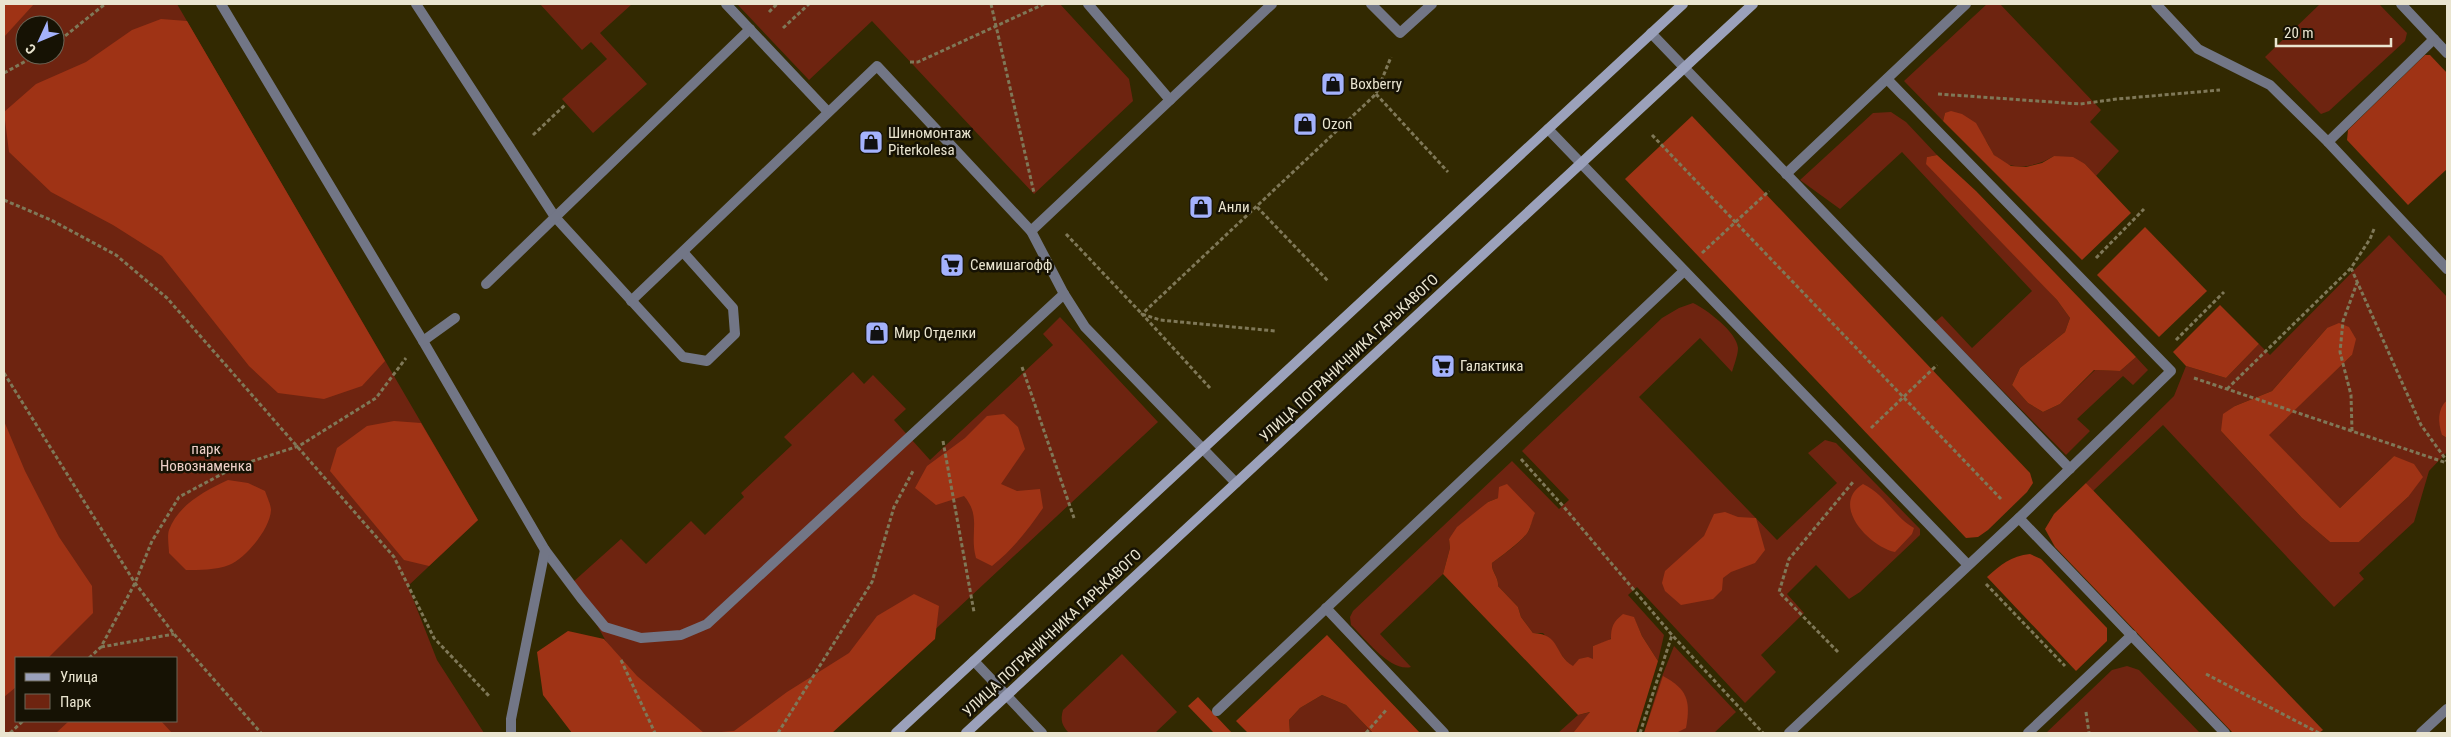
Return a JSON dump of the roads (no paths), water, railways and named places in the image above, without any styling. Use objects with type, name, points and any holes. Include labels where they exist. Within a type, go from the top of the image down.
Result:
[{"type":"street","points":[[221,4],[424,341],[545,550],[605,627],[642,638],[681,635],[707,624],[1064,294]]},
{"type":"street","points":[[416,4],[512,155],[555,217],[683,357],[707,361],[735,334],[733,308],[682,252]]},
{"type":"street","points":[[726,4],[828,112]]},
{"type":"street","points":[[1088,4],[1170,100]]},
{"type":"street","points":[[1031,231],[1272,4]]},
{"type":"street","points":[[1371,4],[1400,34],[1432,4]]},
{"type":"street","points":[[896,733],[1683,4]]},
{"type":"street","name":"УЛИЦА ПОГРАНИЧНИКА ГАРЬКАВОГО","points":[[966,733],[1753,4]]},
{"type":"street","points":[[1786,174],[1966,4]]},
{"type":"street","points":[[2156,4],[2198,49],[2270,85],[2328,142],[2447,269]]},
{"type":"street","points":[[2401,4],[2447,53]]},
{"type":"street","points":[[486,284],[750,29]]},
{"type":"street","points":[[1651,33],[2070,469]]},
{"type":"street","points":[[2328,142],[2434,39]]},
{"type":"street","points":[[631,301],[877,66],[1031,231],[1064,294],[1085,327],[1236,483]]},
{"type":"street","points":[[1789,733],[2019,518],[2170,371],[1887,79]]},
{"type":"street","points":[[1548,129],[1968,565]]},
{"type":"street","points":[[1217,711],[1684,271]]},
{"type":"street","points":[[424,341],[454,318]]},
{"type":"street","points":[[2019,518],[2225,733]]},
{"type":"street","points":[[511,733],[545,550]]},
{"type":"street","points":[[1326,608],[1444,733]]},
{"type":"street","points":[[2028,733],[2132,635]]},
{"type":"street","points":[[974,661],[1042,733]]},
{"type":"street","points":[[2421,733],[2447,709]]},
{"type":"place","name":"Boxberry","points":[[1333,84]]},
{"type":"place","name":"Ozon","points":[[1305,124]]},
{"type":"place","name":"Шиномонтаж Piterkolesa","points":[[871,142]]},
{"type":"place","name":"Анли","points":[[1201,207]]},
{"type":"place","name":"Семишагофф","points":[[952,265]]},
{"type":"place","name":"Мир Отделки","points":[[877,333]]},
{"type":"place","name":"Галактика","points":[[1443,366]]},
{"type":"park label","name":"парк Новознаменка","points":[[206,458]]}]
